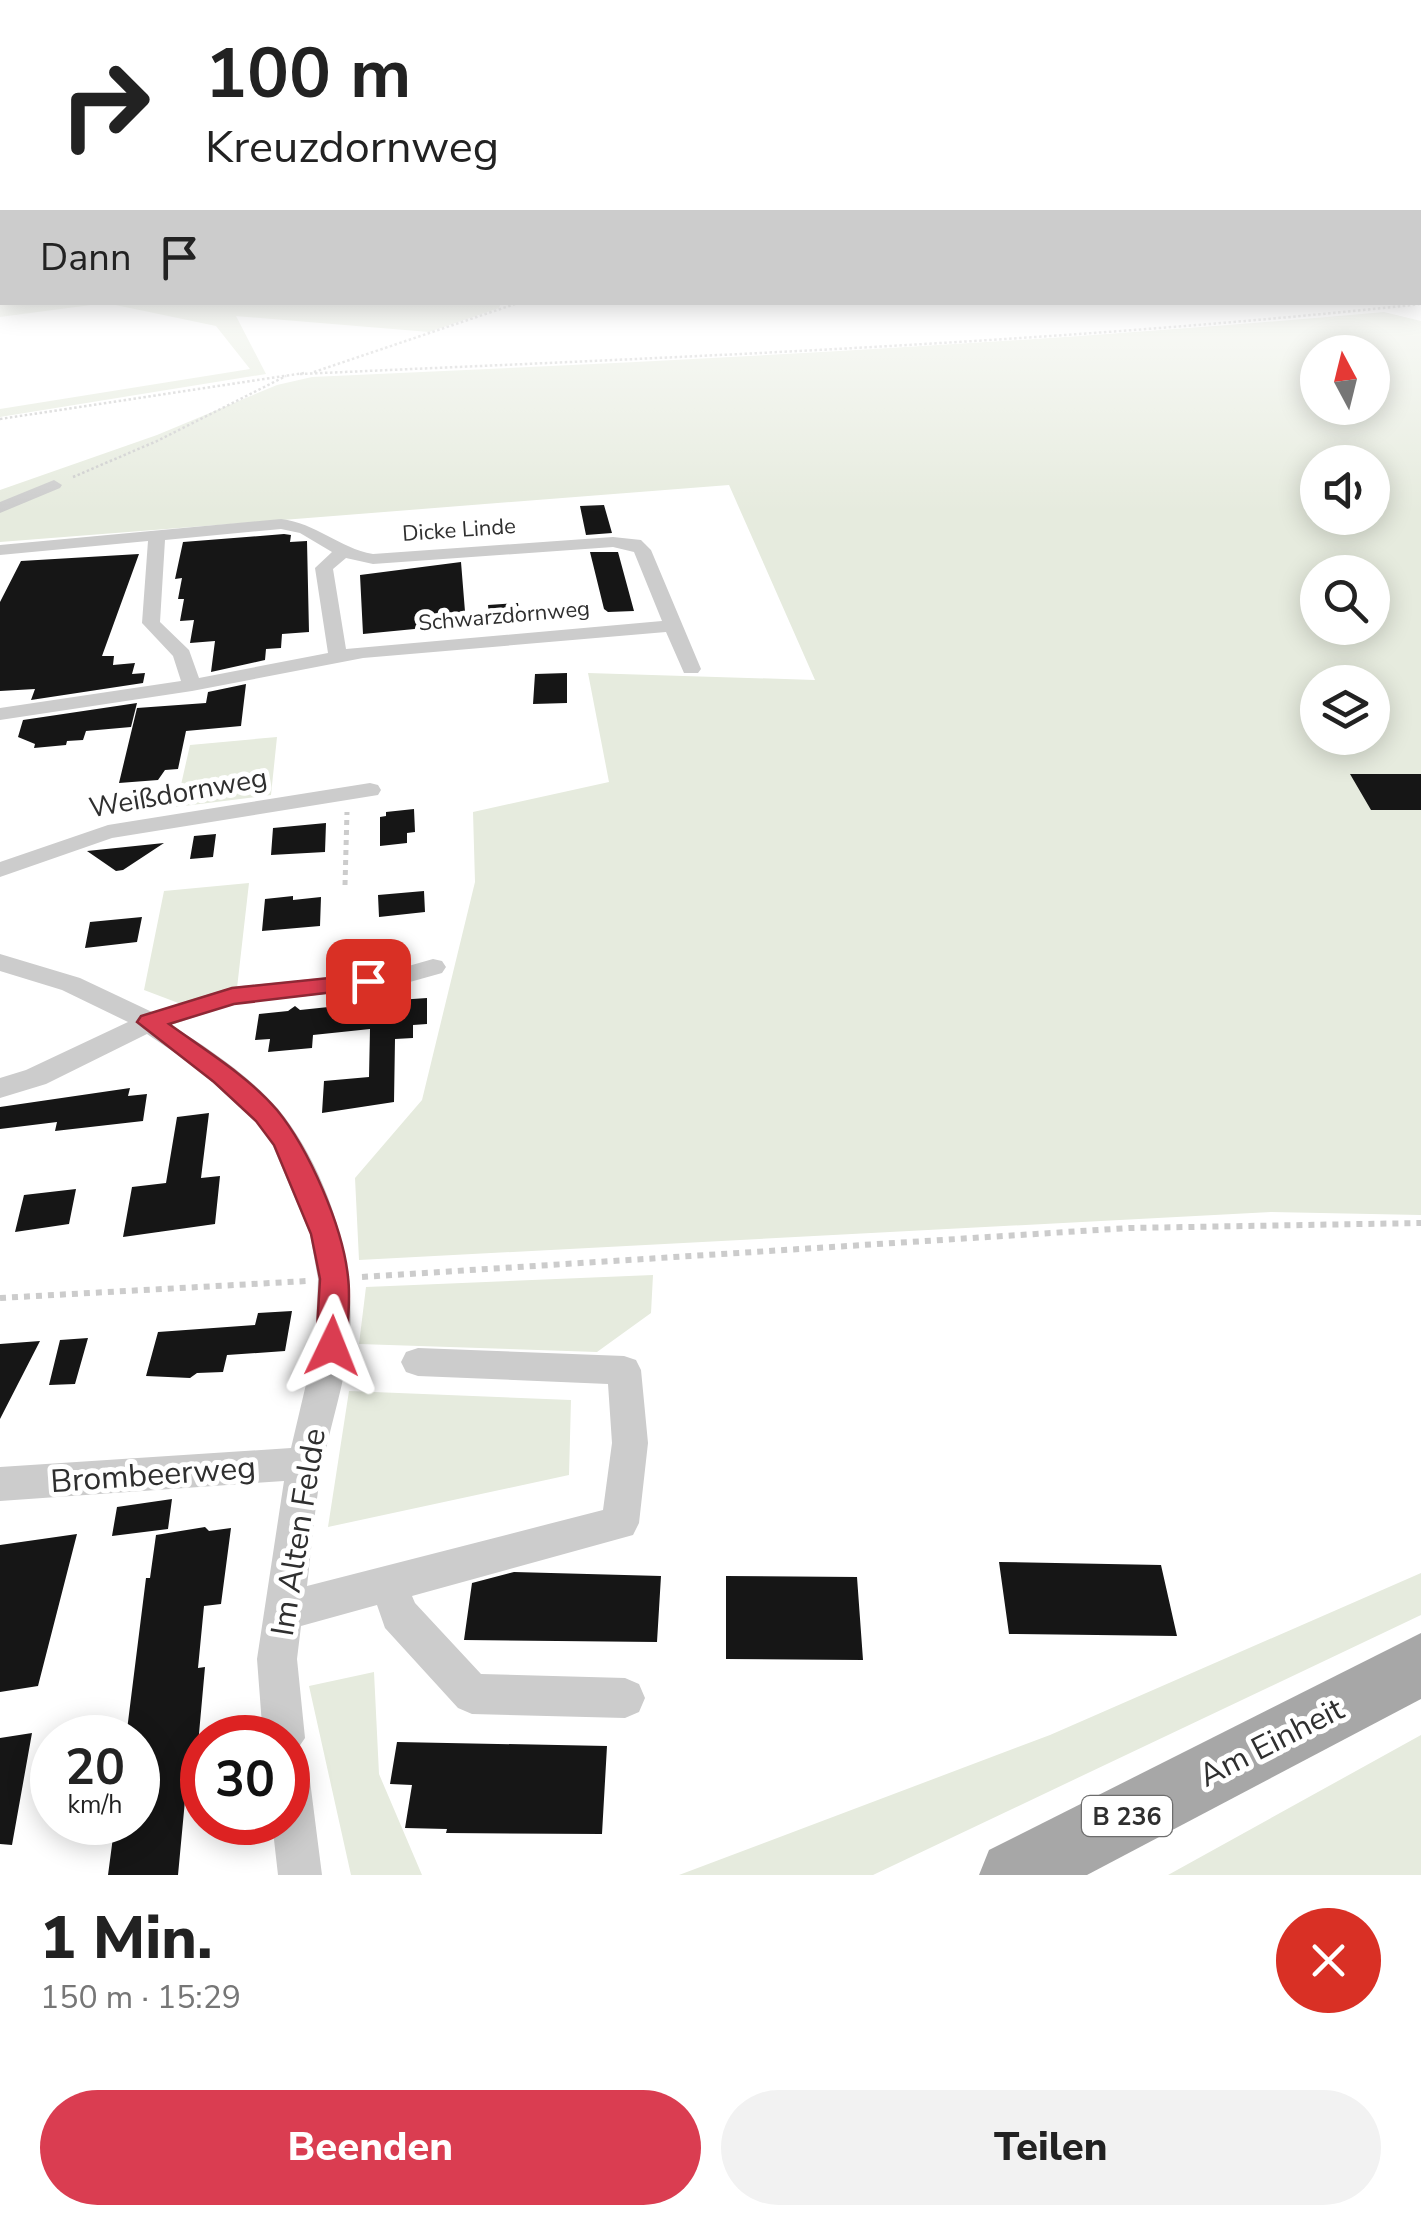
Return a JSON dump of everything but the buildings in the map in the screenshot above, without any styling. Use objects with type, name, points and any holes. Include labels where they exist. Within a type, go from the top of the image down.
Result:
[{"type":"main road","name":"Am Einheit","points":[[1014,1875],[1421,1666]]},
{"type":"street","points":[[0,508],[54,485]]},
{"type":"street","name":"Dicke Linde","points":[[4,550],[157,533],[293,524],[313,532],[341,553],[386,559],[613,542],[636,544],[642,550],[691,670]]},
{"type":"street","points":[[157,533],[152,623],[182,654],[192,685]]},
{"type":"street","points":[[0,566],[4,550]]},
{"type":"street","points":[[338,656],[324,568],[341,553]]},
{"type":"street","name":"Schwarzdornweg","points":[[0,714],[192,685],[338,656],[674,626]]},
{"type":"street","name":"Weißdornweg","points":[[0,870],[108,832],[358,792]]},
{"type":"street","name":"Im Alten Felde","points":[[0,962],[71,984],[150,1022],[223,1076],[266,1114],[286,1142],[326,1234],[334,1279],[332,1346],[305,1463],[277,1659],[282,1715]]},
{"type":"street","points":[[0,1088],[36,1077],[150,1022],[232,996],[392,979],[433,966]]},
{"type":"street","points":[[285,1610],[620,1523],[630,1443],[624,1370],[418,1362]]},
{"type":"street","name":"Brombeerweg","points":[[0,1484],[305,1463]]},
{"type":"street","points":[[388,1581],[399,1615],[472,1694],[625,1698]]},
{"type":"street","points":[[297,1845],[300,1875]]},
{"type":"path","points":[[300,374],[411,336]]},
{"type":"path","points":[[0,420],[300,374],[1041,336]]},
{"type":"path","points":[[54,485],[157,441],[286,376]]},
{"type":"path","points":[[345,885],[358,792]]},
{"type":"path","points":[[0,1298],[1128,1228],[1346,1221],[1421,1223]]},
{"type":"shaded area","points":[[224,336],[247,336],[266,374],[0,417],[0,409],[250,369]]},
{"type":"shaded area","points":[[1061,336],[1300,336],[1300,425],[1390,425],[1390,336],[1421,336],[1421,1215],[1271,1212],[359,1260],[355,1178],[422,1100],[475,882],[473,812],[609,782],[588,673],[815,680],[729,485],[0,542],[0,490],[157,435],[277,385],[312,377]]},
{"type":"shaded area","points":[[277,737],[271,795],[176,807],[190,745]]},
{"type":"shaded area","points":[[249,883],[237,988],[181,1004],[144,990],[164,891]]},
{"type":"shaded area","points":[[653,1275],[651,1313],[597,1352],[359,1344],[366,1287]]},
{"type":"shaded area","points":[[349,1391],[571,1400],[569,1475],[328,1527]]},
{"type":"shaded area","points":[[1421,1573],[1421,1615],[873,1875],[679,1875],[1050,1735]]},
{"type":"shaded area","points":[[374,1672],[379,1774],[422,1875],[351,1875],[309,1686]]},
{"type":"shaded area","points":[[1421,1735],[1421,1875],[1168,1875]]},
{"type":"route","points":[[332,1346],[334,1279],[326,1234],[286,1142],[266,1114],[203,1058],[150,1022],[232,996],[368,981]]}]
